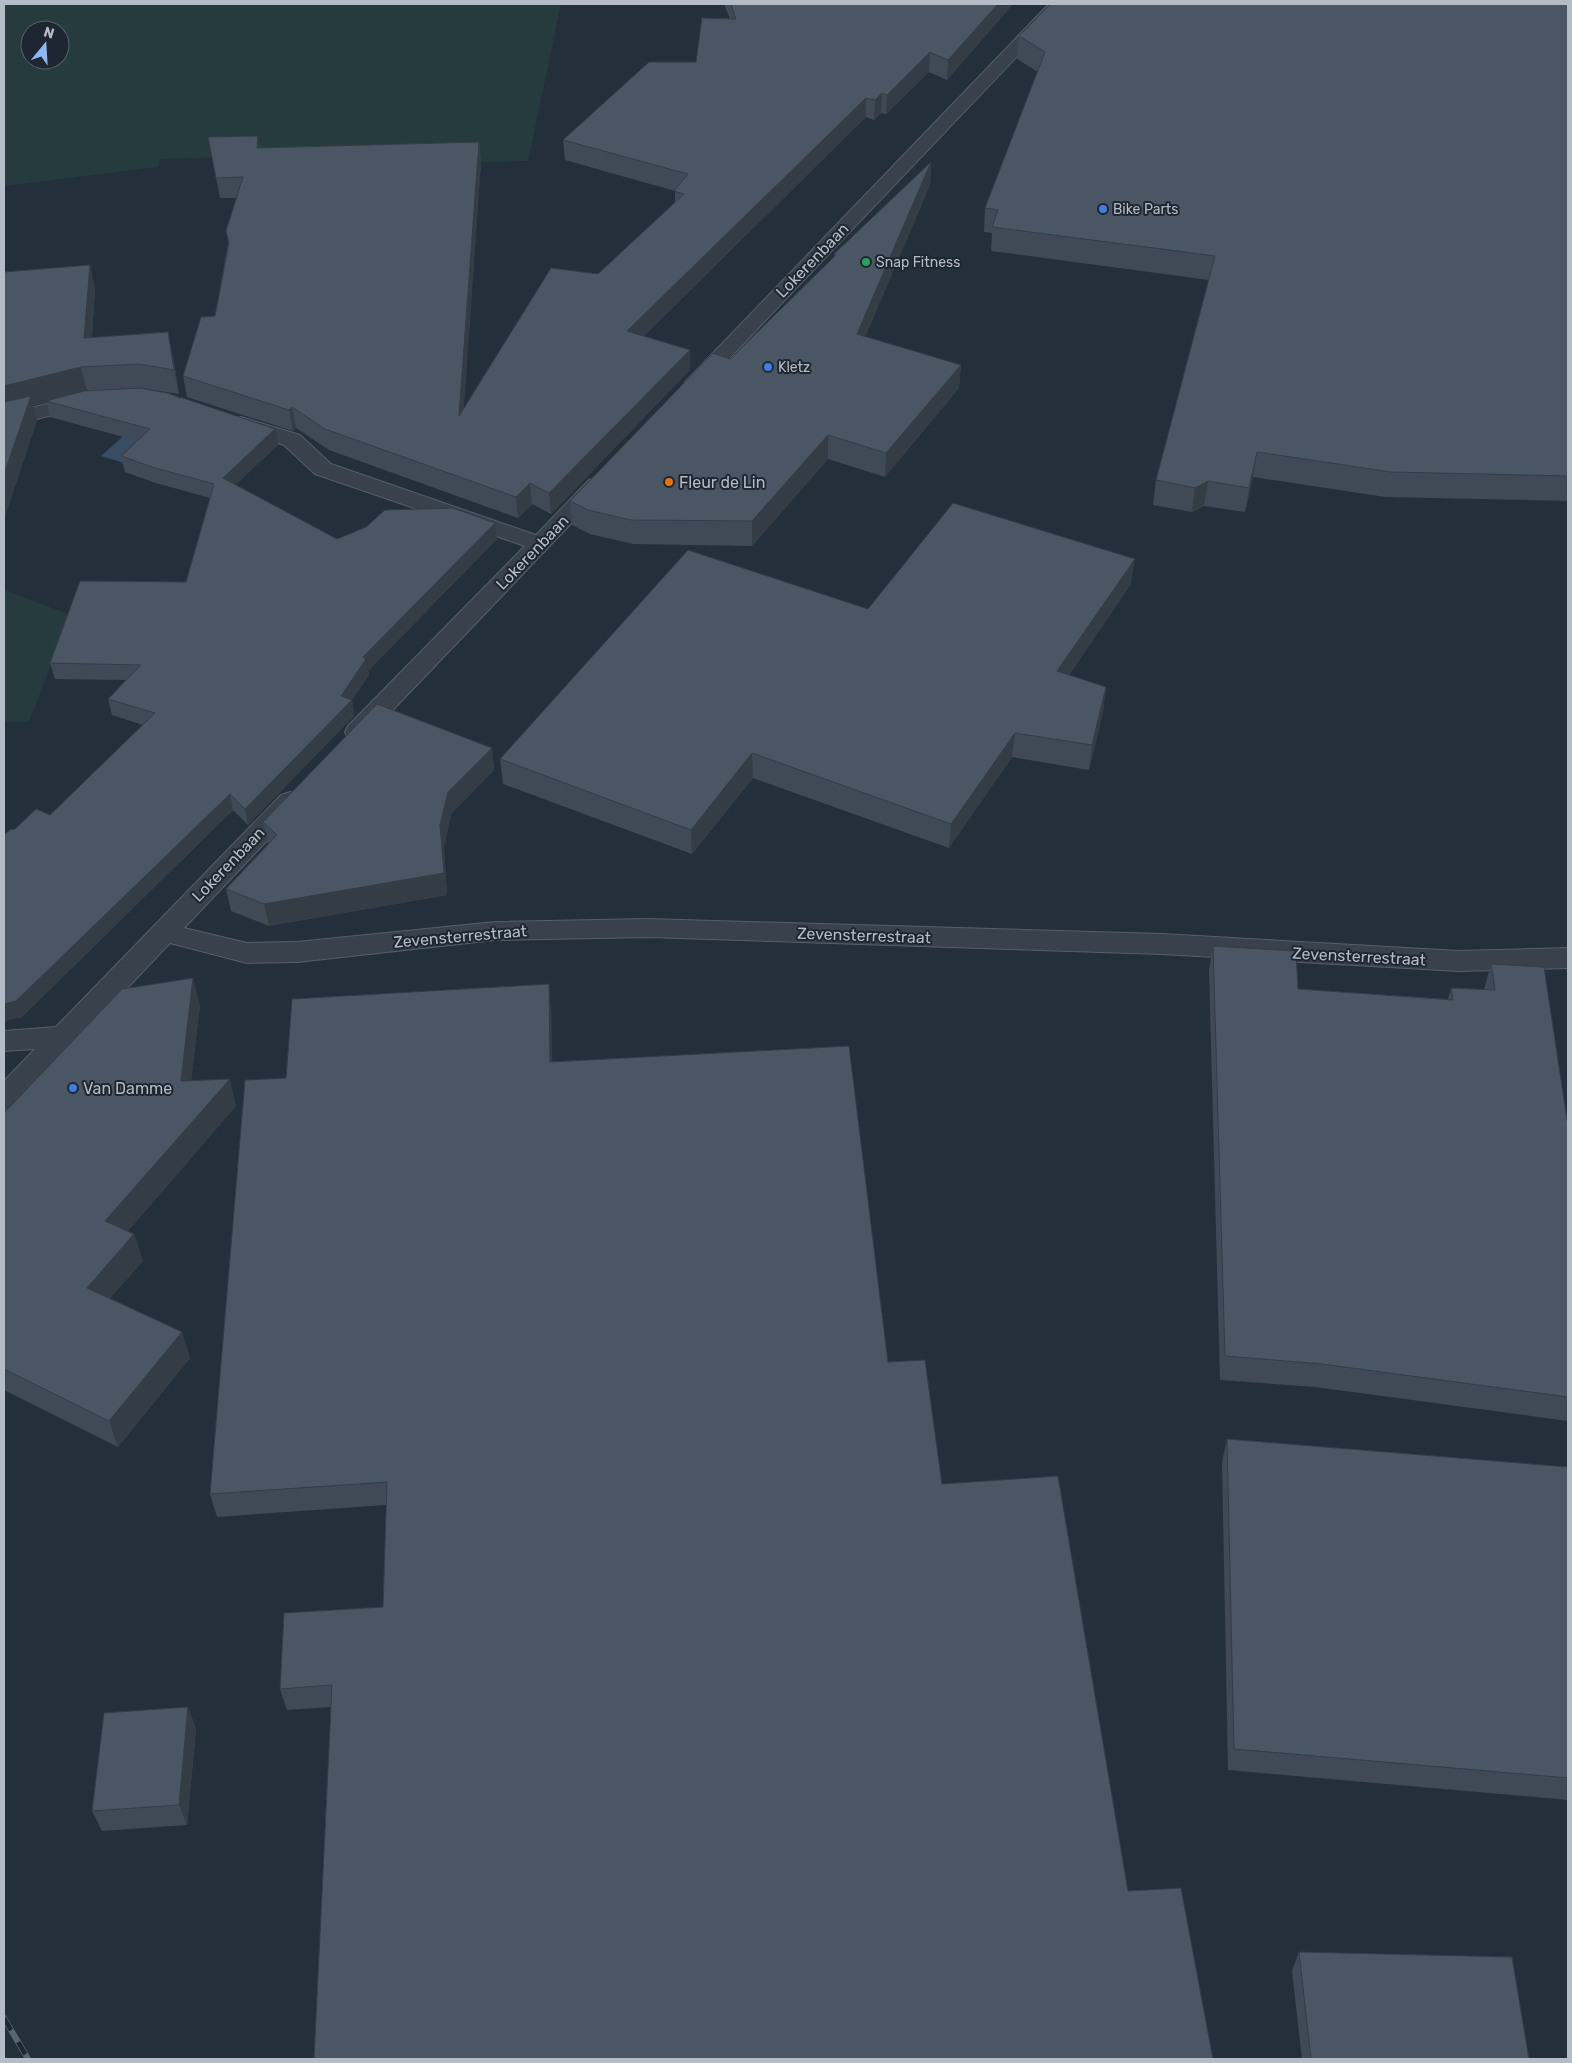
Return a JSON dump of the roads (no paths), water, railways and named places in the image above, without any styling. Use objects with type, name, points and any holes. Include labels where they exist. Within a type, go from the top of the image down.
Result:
[{"type":"street","name":"Lokerenbaan","points":[[685,393],[1058,4]]},
{"type":"street","points":[[4,420],[87,399],[106,398]]},
{"type":"street","points":[[220,416],[292,440],[323,469],[540,544]]},
{"type":"street","name":"Lokerenbaan","points":[[342,748],[609,472]]},
{"type":"street","name":"Lokerenbaan","points":[[4,1099],[61,1037],[307,783]]},
{"type":"street","name":"Zevensterrestraat","points":[[164,931],[210,946],[247,952],[296,952],[495,931],[648,928],[1162,944],[1459,961],[1568,958]]},
{"type":"street","points":[[4,1041],[61,1037]]},
{"type":"water","points":[[146,416],[131,465],[101,456]]},
{"type":"railway","points":[[4,2018],[28,2059]]},
{"type":"place","name":"Bike Parts","points":[[1103,209]]},
{"type":"place","name":"Snap Fitness","points":[[866,262]]},
{"type":"place","name":"Kletz","points":[[768,367]]},
{"type":"place","name":"Fleur de Lin","points":[[669,482]]},
{"type":"place","name":"Van Damme","points":[[73,1088]]}]
